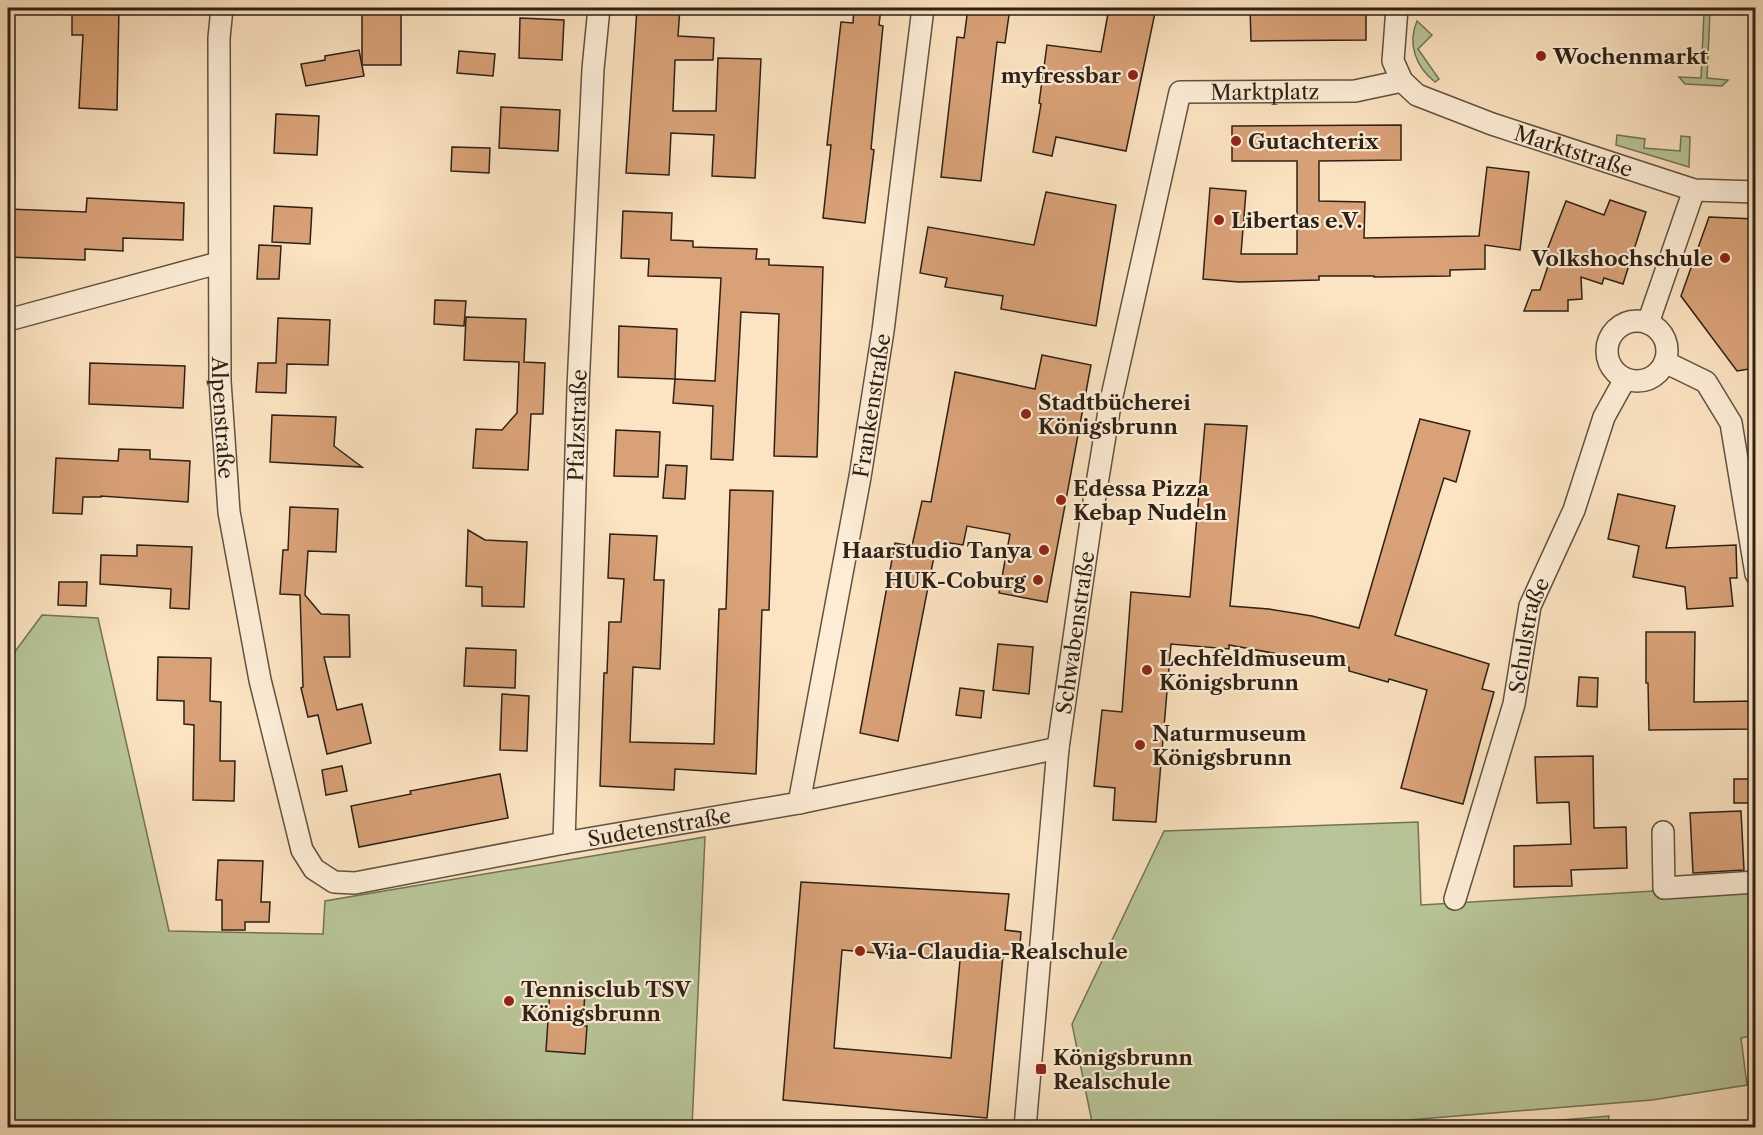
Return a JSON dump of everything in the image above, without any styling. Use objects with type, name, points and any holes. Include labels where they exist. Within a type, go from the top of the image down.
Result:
[{"type":"street","name":"Alpenstraße","points":[[222,8],[219,38],[218,263],[220,381],[229,512],[260,680],[295,820]]},
{"type":"street","name":"Pfalzstraße","points":[[564,843],[578,388],[593,69],[599,8]]},
{"type":"street","name":"Frankenstraße","points":[[799,803],[860,477],[883,331],[923,8]]},
{"type":"street","points":[[1397,8],[1393,61],[1402,81]]},
{"type":"street","name":"Marktplatz","points":[[1168,144],[1180,92],[1355,91],[1402,81]]},
{"type":"street","name":"Marktstraße","points":[[1402,81],[1417,95],[1492,123],[1694,190],[1755,192]]},
{"type":"street","name":"Schwabenstraße","points":[[1025,1128],[1058,748],[1090,526],[1110,405],[1168,144]]},
{"type":"street","points":[[1648,322],[1694,190]]},
{"type":"street","points":[[8,320],[218,263]]},
{"type":"street","points":[[1629,321],[1648,322],[1663,335],[1667,353],[1665,362],[1660,370],[1644,380],[1625,379],[1611,367],[1607,358],[1608,339],[1613,331],[1629,321]]},
{"type":"street","points":[[1665,362],[1706,382],[1731,423],[1755,574]]},
{"type":"street","name":"Schulstraße","points":[[1455,899],[1514,704],[1530,606],[1574,510],[1604,417],[1625,379]]},
{"type":"street","name":"Sudetenstraße","points":[[295,820],[302,850],[314,869],[334,882],[355,883],[564,843],[799,803],[1058,748]]},
{"type":"street","points":[[1663,832],[1664,888],[1755,882]]},
{"type":"green space","points":[[1704,12],[1710,12],[1707,78],[1728,80],[1722,86],[1685,84],[1679,77],[1701,78]]},
{"type":"green space","points":[[1417,21],[1432,35],[1418,49],[1439,79],[1435,82],[1418,62],[1415,54],[1413,38]]},
{"type":"green space","points":[[1617,135],[1645,139],[1644,148],[1680,151],[1681,136],[1690,137],[1689,167],[1616,145]]},
{"type":"green space","points":[[42,615],[98,618],[169,931],[323,934],[325,901],[705,837],[692,1127],[8,1127],[8,661]]},
{"type":"green space","points":[[1418,822],[1421,905],[1755,885],[1755,1035],[1741,1038],[1747,1085],[1652,1100],[1324,1127],[1093,1127],[1072,1024],[1164,831]]},
{"type":"green space","points":[[1609,1116],[1607,1127],[1477,1127]]},
{"type":"building","points":[[72,8],[119,8],[117,110],[79,108],[83,35],[72,35]]},
{"type":"building","points":[[362,8],[401,8],[401,65],[362,65]]},
{"type":"building","points":[[637,8],[680,8],[678,36],[714,38],[713,60],[675,60],[673,111],[716,111],[718,58],[761,59],[755,178],[712,176],[714,135],[671,133],[669,175],[626,173]]},
{"type":"building","points":[[854,8],[881,8],[879,25],[883,26],[871,149],[874,150],[865,223],[823,218],[831,145],[827,145],[841,22],[853,23]]},
{"type":"building","points":[[968,8],[1010,8],[1005,43],[997,42],[981,181],[941,177],[957,37],[964,38]]},
{"type":"building","points":[[1109,8],[1156,8],[1126,151],[1056,137],[1052,156],[1033,152],[1047,45],[1101,52]]},
{"type":"building","points":[[1250,8],[1366,8],[1366,40],[1251,41]]},
{"type":"building","points":[[520,18],[564,20],[562,60],[519,58]]},
{"type":"building","points":[[359,50],[364,76],[306,86],[301,64],[325,60],[325,56]]},
{"type":"building","points":[[459,51],[495,54],[493,76],[457,73]]},
{"type":"building","points":[[501,107],[560,110],[558,151],[499,148]]},
{"type":"building","points":[[276,114],[319,116],[317,155],[274,153]]},
{"type":"building","points":[[1401,125],[1401,160],[1319,161],[1319,201],[1365,202],[1364,238],[1479,236],[1487,167],[1529,172],[1520,250],[1485,245],[1485,269],[1450,270],[1450,276],[1319,276],[1319,280],[1239,282],[1203,279],[1210,188],[1246,191],[1241,254],[1297,254],[1297,161],[1232,161],[1232,126]]},
{"type":"building","points":[[452,147],[490,148],[489,173],[451,171]]},
{"type":"building","points":[[1046,192],[1116,205],[1096,326],[1001,309],[1003,296],[945,287],[947,278],[920,273],[928,227],[1034,245]]},
{"type":"building","points":[[87,198],[184,203],[183,240],[123,238],[123,251],[85,249],[85,260],[8,257],[8,209],[86,212]]},
{"type":"building","points":[[1610,200],[1646,212],[1623,284],[1604,278],[1602,284],[1581,277],[1582,299],[1568,300],[1568,311],[1524,311],[1532,290],[1540,290],[1552,254],[1546,253],[1566,201],[1604,215]]},
{"type":"building","points":[[274,206],[312,208],[310,244],[272,242]]},
{"type":"building","points":[[623,211],[672,213],[671,240],[693,241],[693,247],[757,249],[756,259],[769,259],[769,265],[823,267],[817,457],[774,456],[779,314],[741,312],[733,460],[711,459],[713,406],[673,403],[675,379],[715,381],[721,278],[648,276],[649,259],[621,258]]},
{"type":"building","points":[[1709,217],[1755,219],[1755,368],[1737,371],[1681,296]]},
{"type":"building","points":[[259,245],[281,246],[279,279],[257,279]]},
{"type":"building","points":[[435,300],[466,301],[464,326],[434,324]]},
{"type":"building","points":[[466,317],[526,319],[524,362],[545,363],[543,414],[531,414],[528,470],[473,468],[476,429],[502,430],[517,413],[519,362],[464,360]]},
{"type":"building","points":[[278,318],[330,320],[328,365],[287,364],[286,393],[256,392],[258,363],[276,363]]},
{"type":"building","points":[[619,326],[677,329],[675,379],[618,377]]},
{"type":"building","points":[[1042,355],[1091,365],[1047,602],[999,593],[1010,534],[967,526],[963,545],[937,541],[898,741],[860,733],[895,543],[912,546],[922,501],[931,502],[955,372],[1035,389]]},
{"type":"building","points":[[90,363],[185,366],[183,408],[89,404]]},
{"type":"building","points":[[272,415],[336,417],[334,446],[362,467],[270,462]]},
{"type":"building","points":[[1420,419],[1470,431],[1456,482],[1444,478],[1395,635],[1489,664],[1482,689],[1494,692],[1463,804],[1401,788],[1427,690],[1349,671],[1349,667],[1229,645],[1229,649],[1171,644],[1156,822],[1113,820],[1115,788],[1094,786],[1102,710],[1122,712],[1131,592],[1190,597],[1205,424],[1247,426],[1230,606],[1312,616],[1359,628]]},
{"type":"building","points":[[616,430],[660,432],[658,477],[614,476]]},
{"type":"building","points":[[119,449],[150,450],[150,459],[190,461],[188,502],[101,496],[83,497],[82,514],[53,513],[56,458],[118,461]]},
{"type":"building","points":[[666,465],[687,466],[685,499],[663,498]]},
{"type":"building","points":[[730,490],[773,491],[769,610],[762,610],[756,774],[675,769],[674,790],[600,786],[604,673],[607,673],[609,622],[621,622],[624,579],[608,578],[610,534],[657,536],[654,580],[664,580],[660,669],[633,667],[630,742],[714,744],[719,609],[726,609]]},
{"type":"building","points":[[1618,494],[1675,506],[1666,548],[1736,545],[1737,578],[1730,578],[1733,606],[1687,609],[1685,587],[1633,577],[1639,546],[1608,539]]},
{"type":"building","points":[[290,507],[338,509],[336,552],[308,551],[305,595],[321,614],[349,615],[350,657],[324,657],[337,710],[362,704],[371,743],[327,754],[318,715],[308,717],[301,688],[303,687],[300,595],[280,594],[283,550],[288,550]]},
{"type":"building","points":[[468,530],[485,540],[527,542],[524,607],[482,606],[482,587],[466,586]]},
{"type":"building","points":[[137,545],[192,547],[189,609],[170,608],[171,589],[100,584],[101,555],[137,556]]},
{"type":"building","points":[[59,582],[87,582],[86,606],[58,605]]},
{"type":"building","points":[[1646,632],[1695,632],[1694,702],[1755,701],[1755,729],[1649,730]]},
{"type":"building","points":[[998,644],[1033,647],[1029,694],[993,690]]},
{"type":"building","points":[[466,648],[516,650],[515,688],[464,686]]},
{"type":"building","points":[[158,657],[211,658],[210,701],[221,702],[220,761],[235,761],[234,801],[193,800],[194,725],[184,724],[184,701],[157,700]]},
{"type":"building","points":[[1579,677],[1598,678],[1597,707],[1577,706]]},
{"type":"building","points":[[960,688],[984,691],[981,718],[956,715]]},
{"type":"building","points":[[502,694],[529,696],[527,751],[500,750]]},
{"type":"building","points":[[1593,756],[1594,828],[1626,827],[1627,868],[1571,870],[1572,886],[1514,887],[1514,846],[1571,844],[1569,802],[1537,803],[1535,757]]},
{"type":"building","points":[[342,766],[347,791],[326,795],[322,770]]},
{"type":"building","points":[[500,774],[508,818],[359,847],[351,806],[411,794],[410,791]]},
{"type":"building","points":[[1734,779],[1755,779],[1755,803],[1734,803]]},
{"type":"building","points":[[1741,811],[1744,870],[1693,873],[1690,813]]},
{"type":"building","points":[[218,860],[263,861],[261,902],[270,902],[269,922],[245,922],[245,930],[222,930],[222,900],[216,900]]},
{"type":"building","points":[[801,882],[1009,894],[1005,930],[1021,932],[1019,957],[1003,956],[987,1118],[783,1100]],"holes":[[[842,950],[960,960],[951,1058],[834,1048]]]},
{"type":"building","points":[[550,989],[585,990],[583,1026],[587,1026],[585,1054],[546,1051]]},
{"type":"place","name":"Wochenmarkt","points":[[1541,56]]},
{"type":"place","name":"myfressbar","points":[[1133,75]]},
{"type":"place","name":"Gutachterix","points":[[1236,141]]},
{"type":"place","name":"Libertas e.V.","points":[[1219,220]]},
{"type":"place","name":"Volkshochschule","points":[[1725,258]]},
{"type":"place","name":"Stadtbücherei Königsbrunn","points":[[1026,414]]},
{"type":"place","name":"Edessa Pizza Kebap Nudeln","points":[[1061,500]]},
{"type":"place","name":"Haarstudio Tanya","points":[[1044,550]]},
{"type":"place","name":"HUK-Coburg","points":[[1038,580]]},
{"type":"place","name":"Lechfeldmuseum Königsbrunn","points":[[1147,670]]},
{"type":"place","name":"Naturmuseum Königsbrunn","points":[[1140,745]]},
{"type":"place","name":"Via-Claudia-Realschule","points":[[860,951]]},
{"type":"place","name":"Tennisclub TSV Königsbrunn","points":[[509,1001]]},
{"type":"place","name":"Königsbrunn Realschule","points":[[1041,1069]]}]
